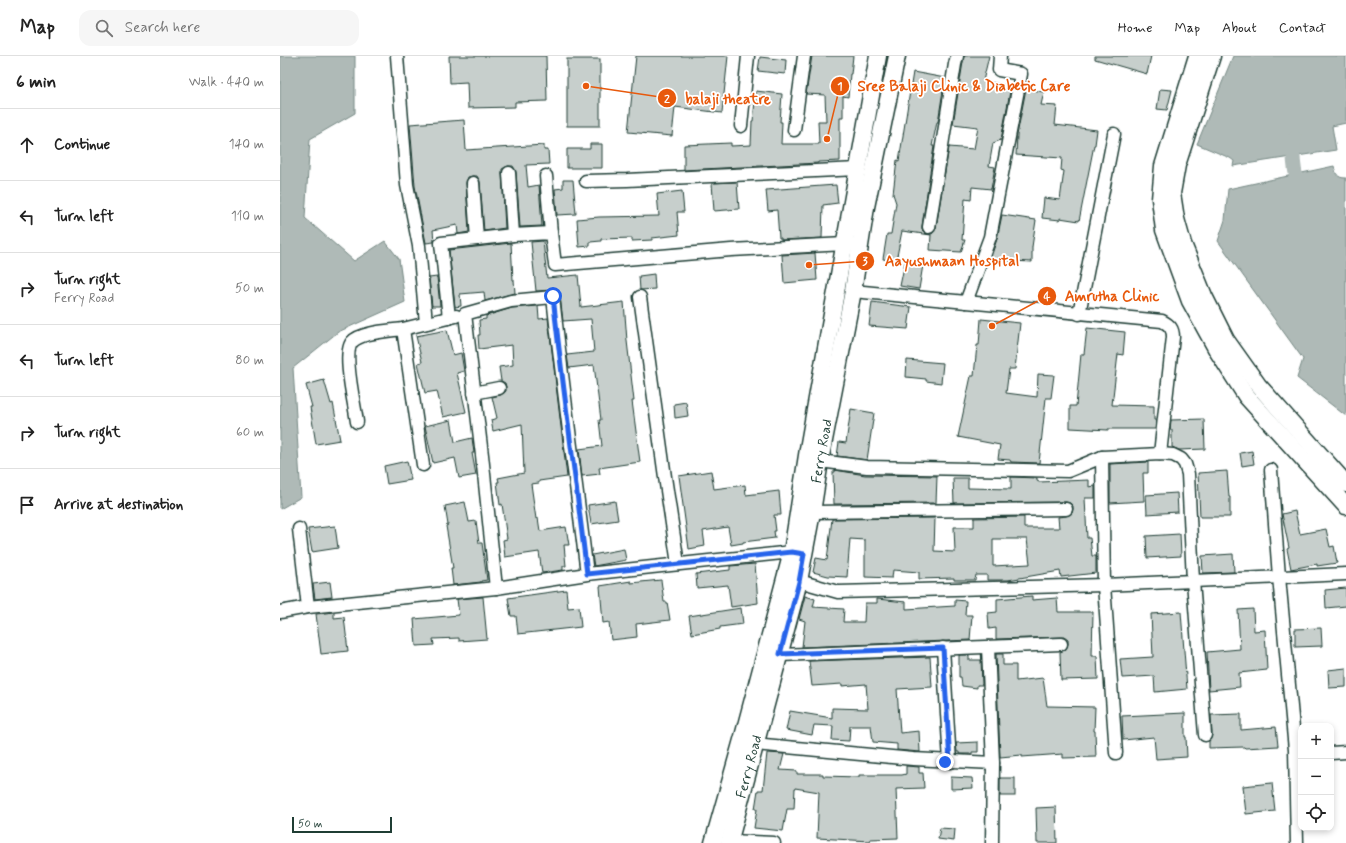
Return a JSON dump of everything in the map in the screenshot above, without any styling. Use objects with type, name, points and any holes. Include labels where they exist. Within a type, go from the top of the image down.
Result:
[{"type":"street","points":[[397,56],[407,185],[419,246],[426,323]]},
{"type":"street","points":[[740,126],[748,56]]},
{"type":"street","points":[[794,130],[804,56]]},
{"type":"street","points":[[929,227],[957,56]]},
{"type":"street","points":[[966,302],[990,237],[1022,74],[999,70],[1000,56]]},
{"type":"street","points":[[1197,56],[1163,166],[1160,199],[1164,230],[1190,301],[1218,352],[1246,396],[1346,506]]},
{"type":"street","points":[[1212,56],[1177,165],[1172,193],[1176,218],[1183,244],[1204,296],[1226,340],[1258,385],[1346,484]]},
{"type":"street","points":[[877,59],[895,61]]},
{"type":"street","name":"Ferry Road","points":[[730,842],[799,582],[798,553],[817,454],[852,245],[858,169],[877,59]]},
{"type":"street","name":"Ferry Road","points":[[713,843],[744,732],[798,553],[812,512],[817,454],[853,291],[852,245],[866,207],[895,61]]},
{"type":"street","points":[[1079,314],[1114,134]]},
{"type":"street","points":[[586,181],[858,169]]},
{"type":"street","points":[[509,173],[513,235]]},
{"type":"street","points":[[546,176],[555,265],[732,250],[852,245]]},
{"type":"street","points":[[473,183],[477,239]]},
{"type":"street","points":[[449,318],[441,243],[513,235],[551,233]]},
{"type":"street","points":[[853,291],[1162,321],[1168,324],[1173,330],[1174,337],[1160,454]]},
{"type":"street","points":[[357,422],[348,365],[351,343],[357,339],[368,334],[403,329],[511,301],[553,296],[587,574]]},
{"type":"street","points":[[640,297],[678,564]]},
{"type":"street","points":[[465,314],[496,588]]},
{"type":"street","points":[[403,329],[423,465]]},
{"type":"street","points":[[474,393],[499,388]]},
{"type":"street","points":[[817,454],[867,467],[1068,471],[1102,457],[1160,454],[1172,455],[1181,459],[1185,464],[1188,474],[1193,581],[1204,735]]},
{"type":"street","points":[[1102,457],[1104,585],[1116,753]]},
{"type":"street","points":[[1271,470],[1279,577],[1298,756],[1297,843]]},
{"type":"street","points":[[812,512],[1066,509]]},
{"type":"street","points":[[299,529],[308,607]]},
{"type":"street","points":[[280,612],[308,607],[496,588],[587,574],[798,553]]},
{"type":"street","points":[[799,582],[838,592],[1104,585],[1346,574]]},
{"type":"street","points":[[780,654],[1061,644]]},
{"type":"street","points":[[988,647],[993,763],[992,843]]},
{"type":"street","points":[[943,648],[950,762]]},
{"type":"street","points":[[755,744],[950,762],[993,763]]},
{"type":"street","points":[[1334,753],[1346,752]]},
{"type":"street","points":[[730,842],[774,843]]},
{"type":"shaded area","points":[[280,56],[355,56],[355,113],[310,139],[305,218],[354,261],[385,241],[399,259],[405,302],[338,332],[293,368],[301,497],[280,509]]},
{"type":"shaded area","points":[[1233,56],[1346,56],[1346,123],[1332,126],[1336,150],[1233,166],[1234,161],[1230,158],[1197,144]]},
{"type":"shaded area","points":[[1334,166],[1337,175],[1346,178],[1346,416],[1297,378],[1303,359],[1218,241],[1225,220],[1228,189]]},
{"type":"building","points":[[449,56],[546,56],[547,101],[515,102],[515,107],[468,108],[467,82],[450,83]]},
{"type":"building","points":[[636,56],[728,56],[722,113],[675,107],[672,136],[628,132]]},
{"type":"building","points":[[812,56],[853,56],[848,97],[843,96],[843,117],[840,117],[840,161],[684,170],[684,145],[731,143],[731,146],[751,145],[752,121],[756,91],[782,94],[780,122],[782,122],[781,144],[819,144],[818,121],[826,121],[825,95],[806,94]]},
{"type":"building","points":[[964,56],[989,56],[983,81],[1011,86],[1001,140],[993,143],[989,166],[995,167],[991,189],[972,187],[971,200],[965,199],[962,240],[965,240],[961,252],[930,250],[931,235],[902,231],[896,261],[883,259],[887,234],[891,234],[896,203],[893,194],[897,160],[899,161],[913,72],[945,78],[938,122],[932,146],[934,146],[922,226],[922,230],[925,233],[932,234],[936,228],[949,147],[974,149],[978,127],[953,124]]},
{"type":"building","points":[[1095,56],[1151,56],[1147,74],[1095,59]]},
{"type":"building","points":[[760,57],[786,60],[785,74],[758,71]]},
{"type":"building","points":[[567,59],[600,59],[600,126],[567,126]]},
{"type":"building","points":[[1026,89],[1044,92],[1041,105],[1057,106],[1055,125],[1097,130],[1079,221],[1060,218],[1060,220],[1042,218],[1044,198],[1060,200],[1064,171],[1061,170],[1062,158],[1016,155],[1017,135]]},
{"type":"building","points":[[1160,89],[1172,90],[1167,110],[1157,109]]},
{"type":"building","points":[[464,120],[466,150],[544,145],[544,150],[548,150],[549,164],[526,165],[528,187],[539,185],[542,226],[520,227],[516,172],[513,166],[508,166],[502,169],[505,228],[484,231],[480,182],[477,176],[472,176],[468,177],[466,183],[469,232],[458,234],[457,225],[433,230],[434,242],[426,243],[415,186],[410,124]]},
{"type":"building","points":[[590,144],[602,144],[602,168],[567,168],[567,149],[590,149]]},
{"type":"building","points":[[563,180],[573,180],[576,214],[557,215],[555,189],[563,188]]},
{"type":"building","points":[[737,182],[739,209],[714,211],[712,183]]},
{"type":"building","points":[[836,185],[838,203],[823,205],[822,238],[781,240],[781,238],[779,238],[777,210],[768,211],[766,190]]},
{"type":"building","points":[[682,191],[684,212],[677,212],[679,235],[652,238],[652,240],[632,241],[632,238],[601,239],[601,241],[590,242],[590,246],[579,247],[577,219],[659,216],[657,194]]},
{"type":"building","points":[[1002,215],[1036,220],[1032,247],[1032,262],[990,260],[997,239]]},
{"type":"building","points":[[543,241],[547,278],[578,275],[581,307],[624,302],[634,401],[632,401],[640,462],[599,468],[600,474],[582,476],[579,449],[602,446],[599,420],[601,420],[594,365],[569,368],[567,355],[594,352],[591,319],[563,321],[559,292],[552,290],[536,291],[531,242]]},
{"type":"building","points":[[511,243],[515,293],[485,301],[484,292],[460,294],[461,306],[455,307],[449,250]]},
{"type":"building","points":[[815,253],[817,280],[784,283],[782,255]]},
{"type":"building","points":[[905,262],[923,265],[919,289],[900,286]]},
{"type":"building","points":[[654,274],[655,289],[640,290],[639,276]]},
{"type":"building","points":[[437,277],[440,306],[432,306],[429,278]]},
{"type":"building","points":[[872,302],[911,307],[908,329],[869,326]]},
{"type":"building","points":[[538,306],[539,319],[548,318],[567,477],[539,481],[539,483],[531,484],[536,519],[538,518],[540,531],[566,527],[569,545],[564,545],[566,566],[563,566],[563,570],[542,573],[539,552],[505,557],[503,540],[507,539],[497,482],[499,482],[498,478],[524,473],[522,424],[493,431],[491,420],[497,418],[492,397],[501,395],[506,391],[505,383],[501,381],[499,367],[513,365],[512,345],[479,349],[478,335],[480,335],[479,320],[486,319],[486,316],[512,308]]},
{"type":"building","points":[[981,319],[1020,323],[1015,369],[1009,369],[1006,393],[1037,397],[1038,374],[1054,375],[1051,398],[1046,398],[1039,463],[1011,462],[1010,460],[998,459],[1000,445],[958,437],[971,376],[974,376]]},
{"type":"building","points":[[1087,328],[1125,332],[1123,355],[1118,354],[1112,405],[1154,406],[1154,420],[1156,420],[1155,429],[1108,430],[1070,428],[1070,406],[1076,406],[1081,354],[1084,354]]},
{"type":"building","points":[[447,330],[453,355],[461,353],[464,371],[457,373],[466,412],[443,417],[437,391],[425,393],[418,363],[422,362],[416,336]]},
{"type":"building","points":[[907,360],[943,363],[941,383],[926,381],[926,379],[906,377]]},
{"type":"building","points":[[324,380],[331,404],[333,403],[340,440],[316,444],[310,407],[312,407],[306,385]]},
{"type":"building","points":[[686,402],[688,416],[675,418],[674,404]]},
{"type":"building","points":[[851,409],[874,413],[867,460],[837,456],[839,442],[846,443]]},
{"type":"building","points":[[1204,419],[1205,449],[1179,450],[1172,447],[1172,430],[1170,430],[1171,420]]},
{"type":"building","points":[[451,420],[455,442],[472,438],[474,453],[472,453],[476,475],[459,478],[455,458],[433,463],[425,426]]},
{"type":"building","points":[[1252,451],[1254,464],[1242,466],[1240,453]]},
{"type":"building","points":[[407,461],[411,480],[387,484],[384,466]]},
{"type":"building","points":[[1148,462],[1148,473],[1143,473],[1144,501],[1110,503],[1110,464]]},
{"type":"building","points":[[835,470],[865,475],[937,476],[936,503],[834,504],[833,472],[835,472]]},
{"type":"building","points":[[711,471],[714,489],[745,485],[746,495],[779,491],[781,515],[774,515],[776,531],[774,531],[775,538],[731,545],[728,527],[703,531],[705,546],[689,549],[679,476]]},
{"type":"building","points":[[1227,471],[1230,497],[1230,517],[1200,517],[1198,473]]},
{"type":"building","points":[[1011,477],[1037,478],[1037,481],[1039,482],[1089,480],[1089,487],[1095,486],[1095,498],[1085,498],[1087,538],[1090,538],[1092,556],[1096,556],[1096,573],[1061,577],[1060,571],[1008,580],[987,580],[987,575],[976,575],[975,580],[954,580],[954,578],[919,579],[919,572],[893,570],[892,578],[865,577],[865,540],[850,539],[847,577],[828,576],[813,572],[816,558],[827,560],[832,519],[935,518],[934,551],[955,552],[954,527],[974,527],[974,518],[1024,517],[1024,528],[1059,528],[1058,517],[1066,516],[1072,513],[1073,506],[1066,502],[954,503],[953,478],[968,478],[968,488],[1011,489]],"holes":[[[993,539],[1027,539],[1030,564],[993,566]]]},
{"type":"building","points":[[1177,493],[1178,512],[1147,514],[1146,495]]},
{"type":"building","points":[[615,501],[618,520],[591,524],[588,505]]},
{"type":"building","points":[[465,502],[469,522],[476,521],[479,543],[482,543],[487,580],[453,585],[451,568],[453,568],[446,526],[448,525],[445,506]]},
{"type":"building","points":[[1295,511],[1300,534],[1326,529],[1330,547],[1334,546],[1337,563],[1317,566],[1317,564],[1291,569],[1287,549],[1289,548],[1282,514]]},
{"type":"building","points":[[335,526],[338,548],[312,552],[308,529]]},
{"type":"building","points":[[1180,534],[1181,556],[1147,558],[1146,536]]},
{"type":"building","points":[[624,549],[626,560],[594,566],[592,555]]},
{"type":"building","points":[[1233,554],[1234,572],[1203,573],[1202,556]]},
{"type":"building","points":[[755,564],[758,603],[731,607],[728,585],[697,588],[696,574],[730,570],[730,566]]},
{"type":"building","points":[[661,580],[664,602],[667,602],[670,620],[636,624],[637,637],[611,640],[609,622],[603,623],[600,586],[631,581],[631,583]]},
{"type":"building","points":[[330,582],[332,597],[315,599],[313,584]]},
{"type":"building","points":[[1346,588],[1346,606],[1326,608],[1325,590]]},
{"type":"building","points":[[566,590],[568,608],[579,607],[581,627],[518,634],[516,616],[511,616],[508,598]]},
{"type":"building","points":[[805,596],[815,599],[813,607],[844,609],[843,622],[864,622],[865,603],[877,603],[877,599],[906,602],[906,609],[955,606],[955,600],[966,601],[965,615],[972,615],[970,640],[802,647],[805,621],[799,619]]},
{"type":"building","points":[[1032,596],[1032,600],[1057,598],[1058,612],[1093,612],[1092,656],[1097,656],[1098,679],[1061,680],[1060,652],[1065,650],[1068,644],[1068,640],[1064,637],[996,639],[996,628],[989,629],[988,613],[997,612],[997,599]]},
{"type":"building","points":[[483,597],[487,639],[459,641],[459,638],[433,639],[434,645],[416,646],[414,619],[459,615],[457,599]]},
{"type":"building","points":[[741,608],[743,624],[720,627],[720,629],[692,634],[689,616]]},
{"type":"building","points":[[1253,609],[1254,631],[1265,630],[1267,670],[1239,673],[1240,687],[1209,690],[1207,652],[1240,649],[1238,610]]},
{"type":"building","points":[[334,612],[334,618],[344,617],[348,651],[321,654],[316,614]]},
{"type":"building","points":[[1181,612],[1187,689],[1155,692],[1154,676],[1122,678],[1120,659],[1153,657],[1151,614]]},
{"type":"building","points":[[1321,628],[1322,646],[1295,647],[1295,629]]},
{"type":"building","points":[[996,654],[1003,654],[1003,665],[1016,665],[1016,681],[1043,678],[1047,706],[1095,707],[1094,731],[1096,757],[1063,758],[1063,754],[1000,757]]},
{"type":"building","points":[[959,655],[969,655],[969,660],[981,660],[982,685],[977,685],[977,688],[962,686],[961,677],[959,677]]},
{"type":"building","points":[[930,657],[932,687],[897,689],[900,733],[919,731],[920,752],[897,750],[897,744],[873,742],[871,726],[850,726],[849,741],[832,740],[833,726],[814,725],[812,735],[786,730],[790,711],[832,718],[832,708],[868,709],[866,684],[812,686],[809,661]]},
{"type":"building","points":[[1346,668],[1346,687],[1329,688],[1328,670]]},
{"type":"building","points":[[1185,713],[1187,757],[1156,759],[1154,737],[1123,740],[1122,716]]},
{"type":"building","points":[[1241,714],[1241,730],[1276,727],[1278,746],[1209,748],[1209,741],[1212,735],[1211,715]]},
{"type":"building","points":[[978,742],[978,752],[972,752],[972,754],[959,754],[959,752],[957,752],[956,743]]},
{"type":"building","points":[[767,753],[784,754],[780,770],[797,771],[797,774],[823,774],[823,776],[859,777],[859,775],[902,775],[906,774],[906,766],[919,767],[919,773],[923,773],[924,788],[896,789],[898,838],[870,839],[870,841],[817,838],[819,792],[795,788],[794,809],[787,809],[783,831],[754,828],[758,790],[763,790]]},
{"type":"building","points":[[951,777],[972,778],[973,788],[951,789]]},
{"type":"building","points":[[1000,778],[1015,778],[1015,796],[1000,796]]},
{"type":"building","points":[[1272,783],[1275,811],[1246,814],[1243,786]]},
{"type":"building","points":[[1056,807],[1057,843],[1037,843],[1036,808]]},
{"type":"building","points":[[940,828],[955,829],[954,841],[938,839]]},
{"type":"waterway","points":[[1295,138],[1293,151],[1294,165],[1300,192]]},
{"type":"place","name":"balaji theatre","points":[[586,86]]},
{"type":"place","name":"Sree Balaji Clinic & Diabetic Care","points":[[827,139]]},
{"type":"place","name":"Aayushmaan Hospital","points":[[809,265]]},
{"type":"place","name":"Amrutha Clinic","points":[[992,326]]},
{"type":"route","points":[[553,296],[587,574],[792,552],[804,554],[799,582],[780,654],[943,648],[950,762],[945,762]]}]
